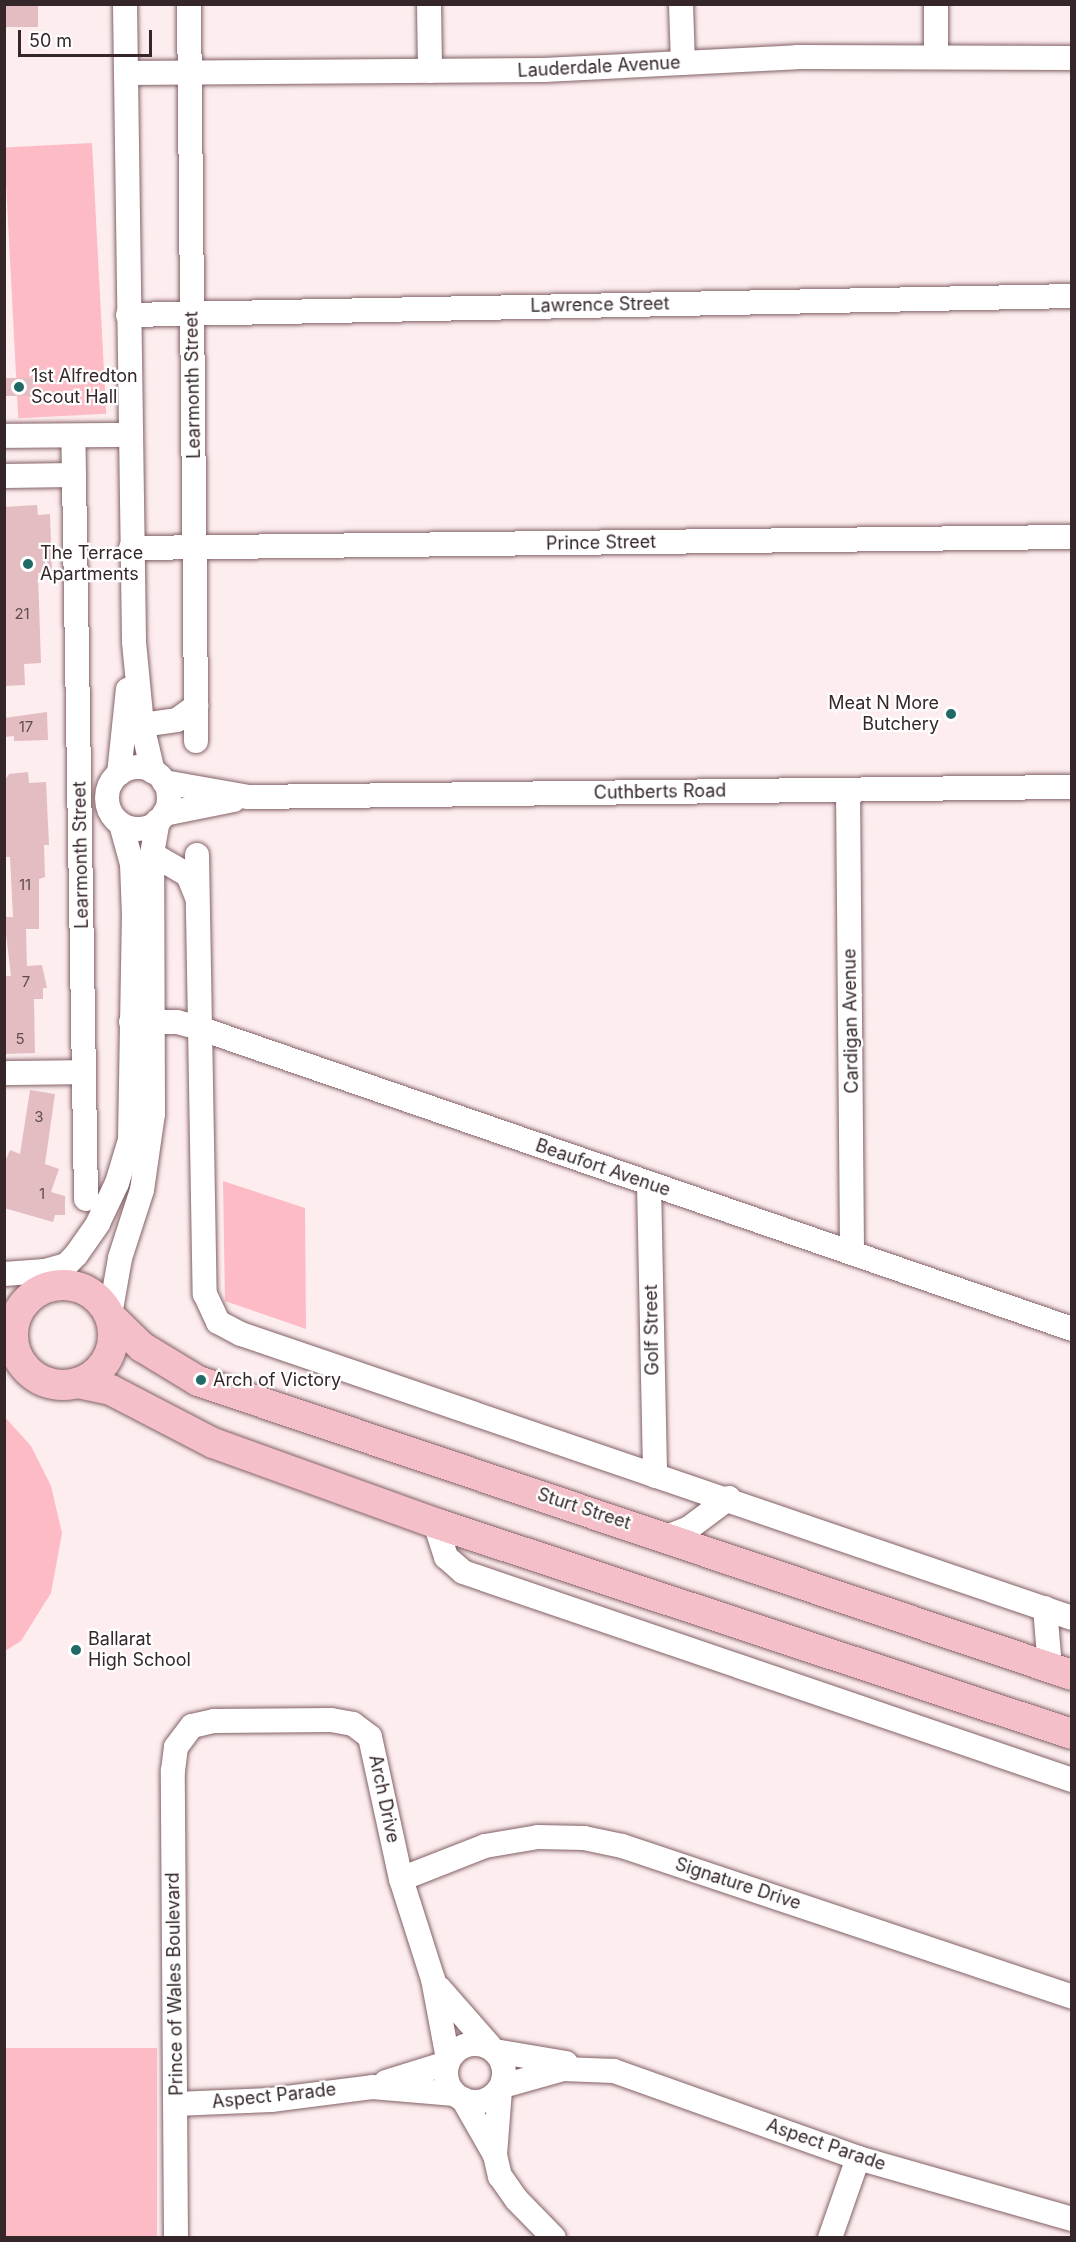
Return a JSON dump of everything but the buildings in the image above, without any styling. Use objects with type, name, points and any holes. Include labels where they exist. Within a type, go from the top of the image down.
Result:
[{"type":"main road","points":[[78,1383],[107,1360],[113,1342],[110,1316],[96,1296],[78,1287],[26,1295],[13,1328],[11,1350],[42,1381],[78,1383],[111,1390],[213,1443],[435,1523],[1071,1734]]},
{"type":"main road","name":"Sturt Street","points":[[110,1316],[142,1347],[198,1381],[1061,1671]]},
{"type":"street","points":[[26,1295],[68,1264],[98,1223],[117,1182],[133,1114],[142,1022],[152,854],[161,818],[169,798],[159,777],[142,725],[134,642],[125,4]]},
{"type":"street","name":"Learmonth Street","points":[[189,4],[196,741]]},
{"type":"street","points":[[429,4],[430,71]]},
{"type":"street","points":[[681,4],[683,63]]},
{"type":"street","points":[[936,4],[936,57]]},
{"type":"street","name":"Lauderdale Avenue","points":[[126,73],[430,71],[936,57],[1071,58]]},
{"type":"street","name":"Lawrence Street","points":[[128,315],[1071,296]]},
{"type":"street","points":[[4,436],[130,435]]},
{"type":"street","name":"Learmonth Street","points":[[73,436],[86,1199]]},
{"type":"street","points":[[4,476],[74,475]]},
{"type":"street","name":"Prince Street","points":[[131,548],[1071,537]]},
{"type":"street","points":[[110,1316],[120,1258],[146,1171],[153,1114],[142,1022],[132,864],[121,824],[107,800],[118,774],[134,642]]},
{"type":"street","points":[[142,725],[177,720],[196,706]]},
{"type":"street","points":[[118,774],[135,768],[159,777]]},
{"type":"street","name":"Cuthberts Road","points":[[159,777],[248,797]]},
{"type":"street","name":"Cuthberts Road","points":[[161,818],[248,797],[1071,787]]},
{"type":"street","name":"Cardigan Avenue","points":[[848,790],[852,1253]]},
{"type":"street","points":[[121,824],[136,829],[161,818]]},
{"type":"street","points":[[152,854],[188,875],[197,899]]},
{"type":"street","points":[[197,855],[204,1294],[211,1313],[222,1325],[241,1334],[655,1476],[729,1498],[1071,1618]]},
{"type":"street","name":"Beaufort Avenue","points":[[142,1022],[177,1022],[199,1028],[1071,1329]]},
{"type":"street","points":[[4,1073],[83,1072]]},
{"type":"street","points":[[85,1155],[117,1182]]},
{"type":"street","name":"Golf Street","points":[[648,1184],[655,1476]]},
{"type":"street","points":[[4,1274],[45,1271],[68,1264]]},
{"type":"street","points":[[667,1537],[689,1528],[729,1498]]},
{"type":"street","points":[[435,1523],[446,1557],[463,1572],[1071,1780]]},
{"type":"street","points":[[1045,1608],[1061,1671]]},
{"type":"street","name":"Arch Drive","points":[[184,1733],[195,1724],[214,1721],[331,1719],[362,1730],[372,1740],[401,1879],[433,1979],[448,2061]]},
{"type":"street","name":"Prince of Wales Boulevard","points":[[176,2238],[172,1770],[176,1747],[184,1733]]},
{"type":"street","name":"Signature Drive","points":[[401,1879],[485,1846],[538,1837],[592,1840],[1071,1997]]},
{"type":"street","name":"Arch Drive","points":[[433,1979],[493,2049]]},
{"type":"street","points":[[495,2155],[504,2066],[493,2049],[462,2047],[448,2061],[446,2078],[495,2155],[504,2184],[554,2238]]},
{"type":"street","name":"Aspect Parade","points":[[493,2049],[623,2074],[858,2158],[1071,2219]]},
{"type":"street","name":"Aspect Parade","points":[[176,2104],[271,2100],[372,2086],[448,2061]]},
{"type":"street","name":"Aspect Parade","points":[[501,2088],[544,2072],[583,2068]]},
{"type":"street","name":"Aspect Parade","points":[[372,2086],[459,2097]]},
{"type":"street","points":[[459,2097],[485,2100],[501,2088]]},
{"type":"street","points":[[830,2238],[858,2158]]},
{"type":"shaded area","points":[[92,143],[106,414],[18,418],[4,148]]},
{"type":"shaded area","points":[[223,1181],[305,1208],[306,1329],[225,1301]]},
{"type":"shaded area","points":[[4,1416],[31,1446],[51,1486],[62,1533],[51,1593],[21,1641],[5,1651]]},
{"type":"shaded area","points":[[5,2048],[157,2048],[157,2237],[5,2237]]},
{"type":"place","name":"1st Alfredton Scout Hall","points":[[19,387]]},
{"type":"place","name":"The Terrace Apartments","points":[[28,564]]},
{"type":"place","name":"Meat N More Butchery","points":[[951,714]]},
{"type":"place","name":"Arch of Victory","points":[[201,1380]]},
{"type":"place","name":"Ballarat High School","points":[[76,1650]]}]
